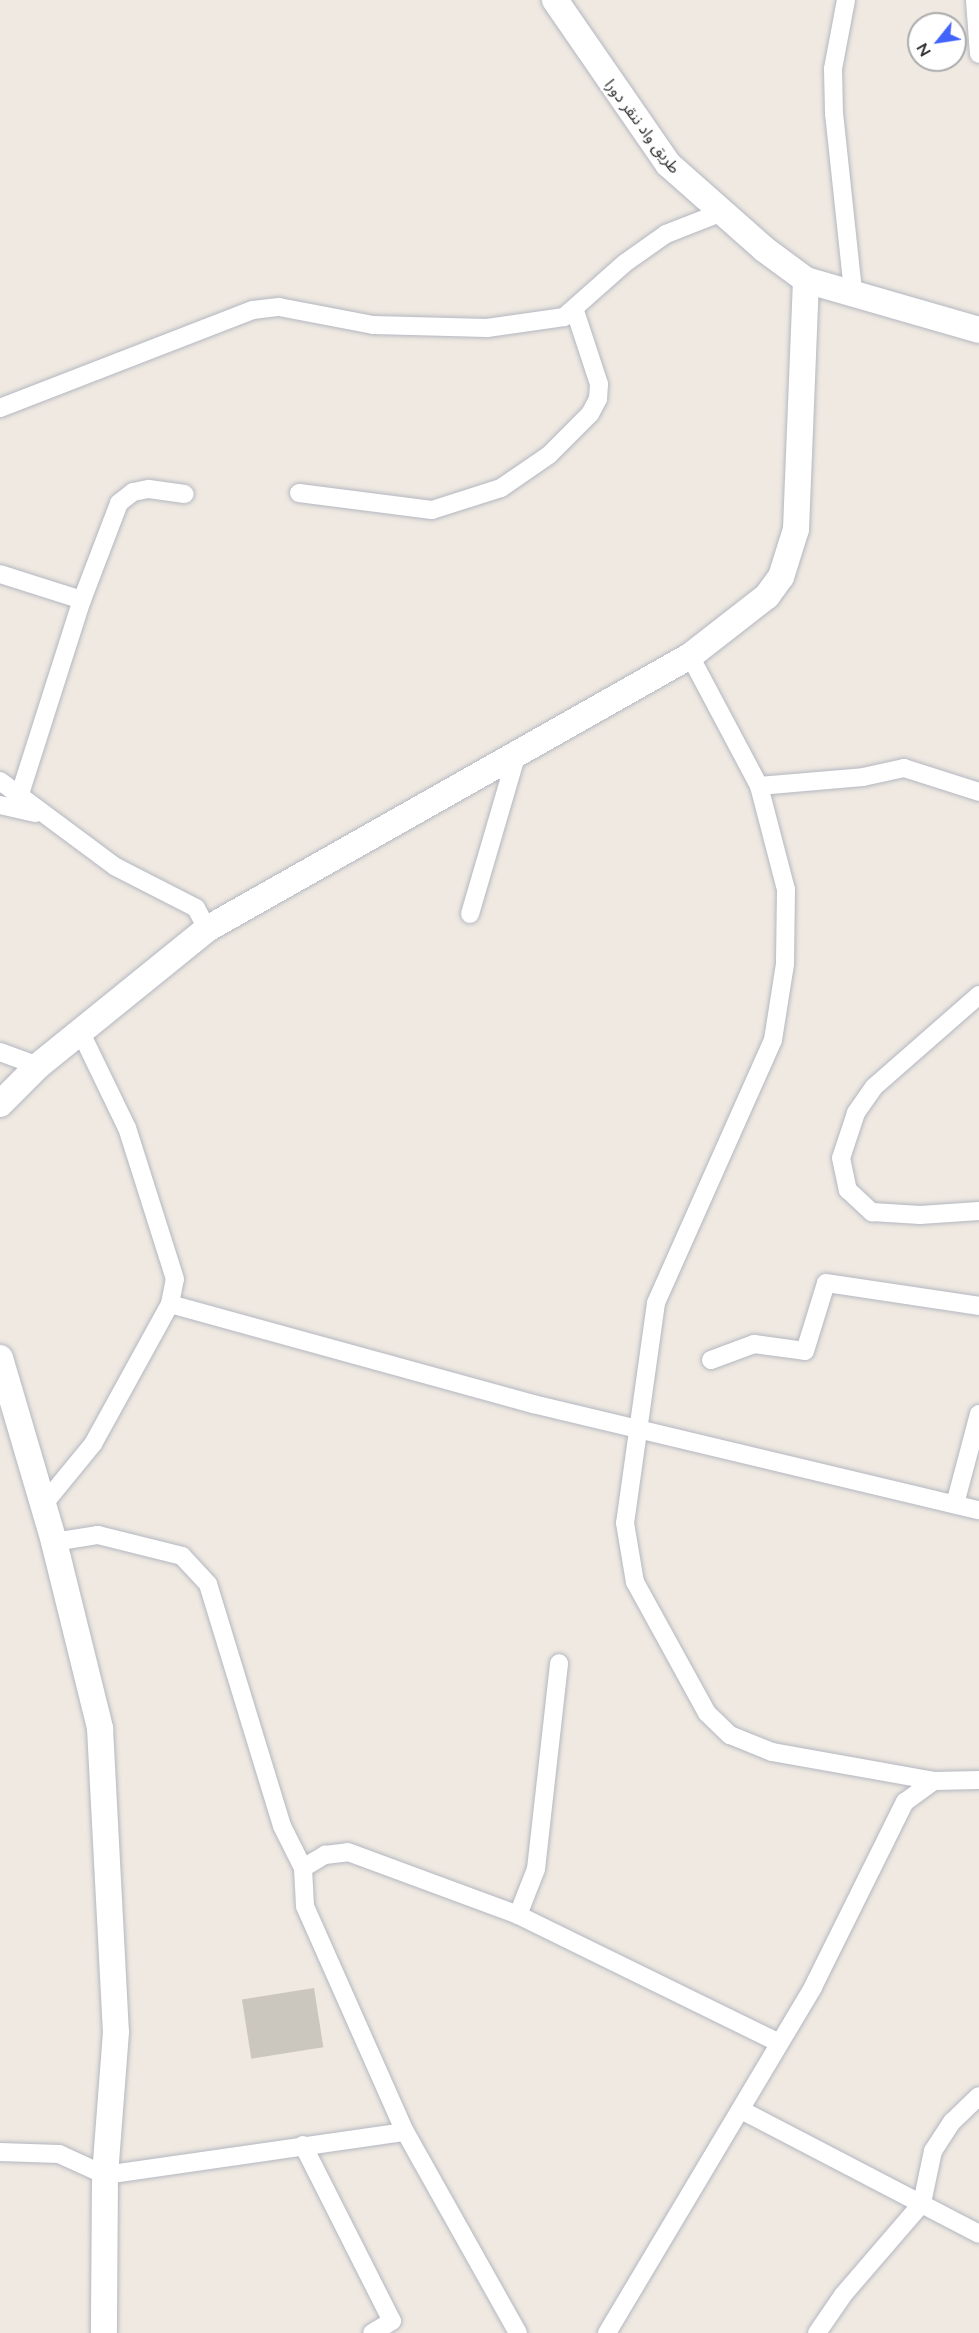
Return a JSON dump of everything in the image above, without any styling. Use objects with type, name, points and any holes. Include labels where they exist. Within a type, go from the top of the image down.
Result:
[{"type":"street","name":"طريق واد ننقر دورا","points":[[555,0],[656,148],[720,213],[806,280]]},
{"type":"street","points":[[846,0],[834,69],[834,113],[853,291]]},
{"type":"street","points":[[975,0],[979,54]]},
{"type":"street","points":[[0,408],[254,310],[279,307],[373,325],[487,328],[542,322],[575,310],[625,263],[666,234],[720,213]]},
{"type":"street","points":[[0,1104],[38,1066],[207,929],[516,757],[690,656],[767,596],[791,552],[796,529],[806,280],[853,291],[979,330]]},
{"type":"street","points":[[299,493],[432,510],[464,503],[501,488],[549,455],[590,414],[598,399],[595,367],[575,310]]},
{"type":"street","points":[[19,797],[82,600],[119,502],[133,492],[149,489],[185,494]]},
{"type":"street","points":[[0,574],[82,600]]},
{"type":"street","points":[[690,656],[759,786],[786,890],[785,964],[773,1040],[656,1303],[624,1523],[635,1582],[707,1713],[730,1735],[772,1752],[934,1781],[979,1780]]},
{"type":"street","points":[[470,914],[516,757]]},
{"type":"street","points":[[759,786],[863,777],[904,768],[979,792]]},
{"type":"street","points":[[0,781],[40,814],[117,867],[196,908],[207,929]]},
{"type":"street","points":[[0,805],[40,814]]},
{"type":"street","points":[[979,995],[874,1086],[856,1113],[841,1158],[849,1190],[872,1212],[920,1215],[979,1212]]},
{"type":"street","points":[[43,1505],[93,1444],[170,1304],[175,1279],[156,1209],[127,1128],[81,1033]]},
{"type":"street","points":[[0,1052],[38,1066]]},
{"type":"street","points":[[711,1360],[754,1344],[805,1351],[826,1283],[979,1306]]},
{"type":"street","points":[[170,1304],[637,1429],[979,1509]]},
{"type":"street","points":[[0,1358],[54,1542],[100,1728],[116,2032],[105,2175],[104,2333]]},
{"type":"street","points":[[955,1504],[979,1414]]},
{"type":"street","points":[[54,1542],[98,1535],[182,1556],[208,1584],[282,1826],[303,1868],[305,1906],[405,2132],[518,2333]]},
{"type":"street","points":[[518,1915],[536,1869],[559,1663]]},
{"type":"street","points":[[607,2333],[743,2110],[777,2042],[813,1987],[905,1802],[934,1781]]},
{"type":"street","points":[[303,1868],[326,1855],[348,1852],[518,1915],[777,2042]]},
{"type":"street","points":[[817,2333],[843,2295],[922,2203],[933,2151],[952,2122],[979,2096]]},
{"type":"street","points":[[743,2110],[979,2234]]},
{"type":"street","points":[[0,2152],[59,2154],[105,2175],[405,2132]]},
{"type":"street","points":[[303,2145],[392,2320],[372,2333]]},
{"type":"building","points":[[314,1988],[323,2047],[251,2059],[242,1999]]}]
